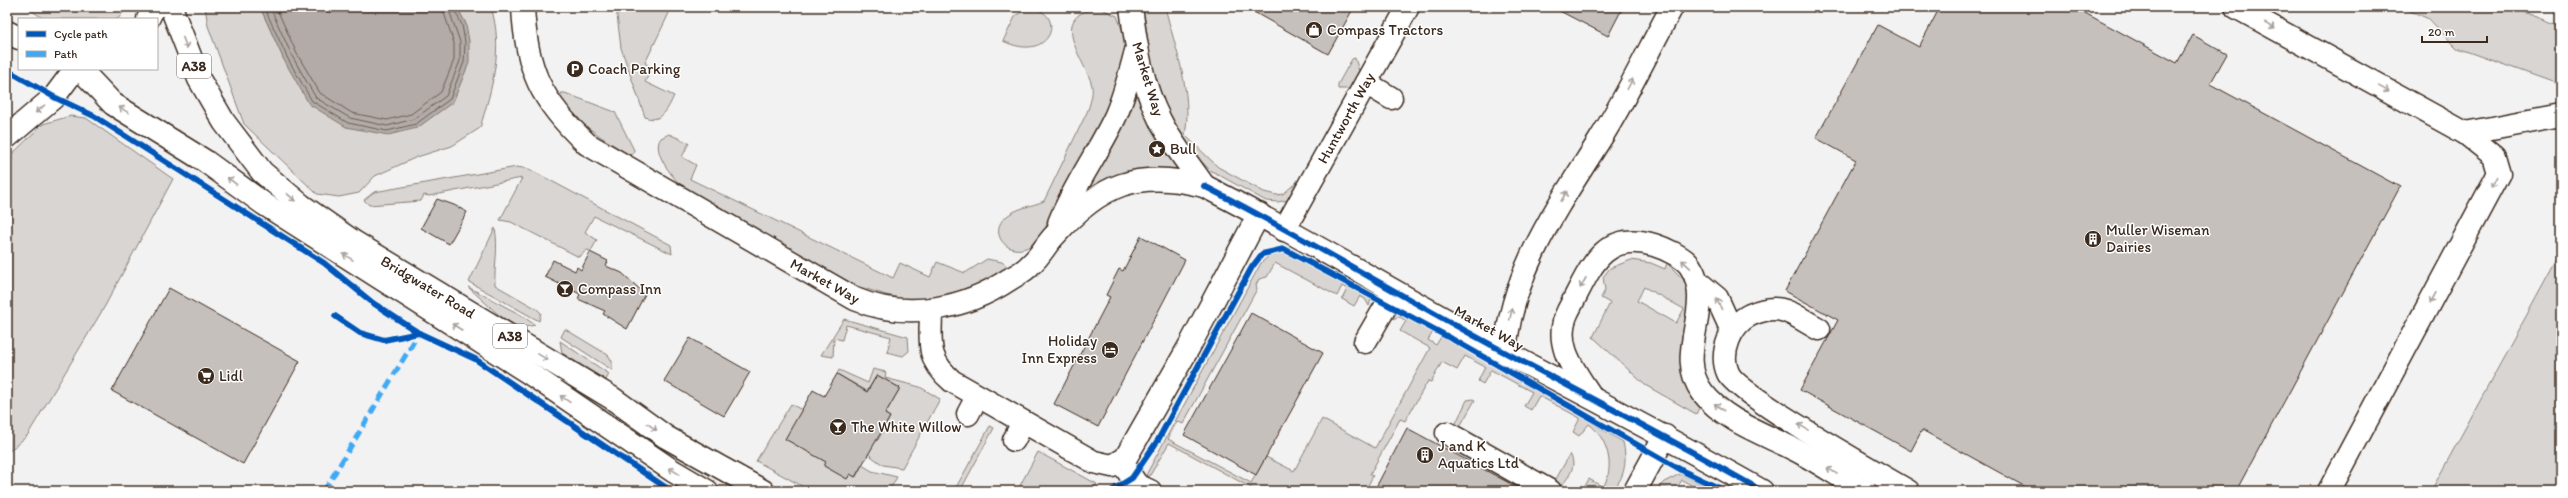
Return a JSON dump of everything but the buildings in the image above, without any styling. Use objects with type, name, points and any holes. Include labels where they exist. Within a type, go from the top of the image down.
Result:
[{"type":"main road","points":[[148,18],[154,7]]},
{"type":"main road","name":"Bridgwater Road","points":[[170,7],[199,79],[224,122],[262,172],[300,206],[354,242],[612,398],[666,437],[763,491]]},
{"type":"main road","name":"Market Way","points":[[523,7],[528,58],[539,85],[570,128],[587,144],[855,299],[882,307],[931,309],[957,305],[993,291],[1030,266],[1054,235],[1080,209],[1119,184],[1149,178],[1167,179],[1204,186],[1259,214],[1284,230],[1394,292],[1665,436],[1762,491]]},
{"type":"main road","name":"Market Way","points":[[1131,7],[1136,50],[1160,121],[1204,186]]},
{"type":"main road","name":"Huntworth Way","points":[[1284,230],[1408,7]]},
{"type":"main road","points":[[1505,352],[1507,332],[1517,290],[1546,226],[1600,140],[1672,7]]},
{"type":"main road","points":[[2236,7],[2465,134],[2494,156],[2499,173],[2329,491]]},
{"type":"main road","points":[[7,32],[18,38]]},
{"type":"main road","points":[[1054,235],[1079,181],[1116,116],[1127,88],[1136,50]]},
{"type":"main road","points":[[7,137],[54,98],[75,70]]},
{"type":"main road","name":"Bridgwater Road","points":[[83,70],[113,104],[205,161],[264,204],[421,304],[621,437],[707,491]]},
{"type":"main road","points":[[1366,83],[1391,98]]},
{"type":"main road","points":[[2465,134],[2561,115]]},
{"type":"main road","points":[[931,309],[931,355],[940,371],[955,385],[972,405],[1019,431],[1094,462],[1112,466],[1125,459],[1190,344],[1259,214]]},
{"type":"main road","points":[[1592,398],[1567,360],[1562,339],[1564,319],[1599,255],[1611,245],[1638,240],[1661,246],[1689,265],[1699,283],[1717,298],[1732,331]]},
{"type":"main road","points":[[1699,283],[1700,312],[1692,335],[1690,360],[1702,393],[1735,419],[1802,454],[1865,491]]},
{"type":"main road","points":[[1365,342],[1394,292]]},
{"type":"main road","points":[[1819,329],[1779,308],[1763,310],[1746,317],[1732,331],[1725,354],[1728,373],[1739,386],[1778,413],[1908,491]]},
{"type":"main road","points":[[1447,433],[1550,491]]},
{"type":"main road","points":[[1635,491],[1665,436]]},
{"type":"main road","points":[[1121,461],[1141,489]]},
{"type":"shaded area","points":[[26,7],[127,7],[119,18],[42,18]]},
{"type":"shaded area","points":[[205,7],[260,7],[284,60],[466,24],[457,7],[491,7],[495,23],[496,38],[495,68],[489,98],[480,128],[452,146],[417,157],[375,176],[359,193],[339,197],[317,194],[244,124],[208,26]]},
{"type":"shaded area","points":[[616,7],[652,7],[659,10],[661,7],[672,7],[645,63],[652,68],[645,82],[674,96],[667,110],[660,117],[651,119],[645,117],[621,48]]},
{"type":"shaded area","points":[[1143,7],[1165,7],[1185,86],[1187,119],[1185,135],[1218,167],[1264,192],[1276,195],[1283,194],[1298,181],[1304,185],[1288,200],[1278,202],[1266,201],[1210,170],[1182,143],[1154,80]]},
{"type":"shaded area","points":[[2401,7],[2510,7],[2561,26],[2561,85],[2457,48],[2429,19]]},
{"type":"shaded area","points":[[1030,8],[1042,11],[1048,18],[1051,26],[1049,35],[1043,42],[1034,46],[1020,47],[1003,41],[1016,15]]},
{"type":"shaded area","points":[[1100,8],[1117,16],[1123,32],[1125,52],[1116,97],[1041,236],[1031,245],[1021,249],[1012,249],[1005,245],[1000,238],[999,231],[1001,223],[1007,216],[1015,211],[1044,201],[1088,110],[1092,96],[1092,86],[1072,37],[1072,27],[1075,18],[1084,12]]},
{"type":"shaded area","points":[[1355,58],[1359,71],[1350,89],[1338,89],[1338,84],[1352,59]]},
{"type":"shaded area","points":[[1134,85],[1180,167],[1174,170],[1136,172],[1114,177],[1103,181],[1080,195]]},
{"type":"shaded area","points":[[561,93],[565,93],[615,112],[634,150],[633,154],[630,155],[588,128],[568,109],[562,101]]},
{"type":"shaded area","points":[[70,116],[86,118],[173,179],[105,306],[27,436],[7,453],[7,159],[43,124]]},
{"type":"shaded area","points":[[669,134],[689,143],[682,157],[696,165],[690,179],[893,278],[900,263],[930,277],[937,262],[965,273],[987,259],[1002,262],[1008,267],[987,282],[943,297],[905,299],[857,286],[681,185],[672,176],[660,156],[658,149],[661,138]]},
{"type":"shaded area","points":[[517,167],[529,169],[671,245],[672,254],[594,216],[585,232],[597,240],[591,251],[587,250],[579,257],[511,222],[500,220],[522,178],[429,196],[424,195],[421,201],[369,205],[364,200],[374,192]]},
{"type":"shaded area","points":[[495,228],[497,243],[495,285],[537,309],[541,313],[539,321],[469,282]]},
{"type":"shaded area","points":[[1282,251],[1371,299],[1369,306],[1365,299],[1360,296],[1354,306],[1342,299],[1347,289],[1342,286],[1337,296],[1275,263],[1267,277],[1259,279],[1256,285],[1257,289],[1183,424],[1177,421],[1168,439],[1251,483],[1266,457],[1294,471],[1322,419],[1375,448],[1430,348],[1400,331],[1406,321],[1400,317],[1391,319],[1396,312],[1433,332],[1428,340],[1436,345],[1441,337],[1538,390],[1623,442],[1625,462],[1619,481],[1610,491],[1582,491],[1589,479],[1603,487],[1609,470],[1608,453],[1601,437],[1595,430],[1589,424],[1579,436],[1573,432],[1580,418],[1539,396],[1531,410],[1524,406],[1532,392],[1491,370],[1483,384],[1478,381],[1485,367],[1465,356],[1457,370],[1442,362],[1431,382],[1428,381],[1405,421],[1400,419],[1370,474],[1373,476],[1365,491],[1257,491],[1169,443],[1149,477],[1146,475],[1261,263],[1271,254]]},
{"type":"shaded area","points":[[2561,252],[2561,491],[2431,491]]},
{"type":"shaded area","points":[[1631,260],[1651,263],[1665,269],[1667,263],[1684,280],[1688,291],[1690,304],[1682,345],[1701,404],[1696,414],[1645,385],[1593,337],[1610,303],[1601,298],[1605,290],[1603,277],[1610,268]],"holes":[[[1644,287],[1684,309],[1676,323],[1637,301]]]},
{"type":"shaded area","points":[[468,287],[521,315],[535,325],[520,328],[500,316]]},
{"type":"shaded area","points":[[844,319],[908,337],[909,351],[903,356],[887,352],[891,337],[846,325],[842,340],[834,338],[833,357],[821,355]]},
{"type":"shaded area","points":[[565,329],[608,355],[612,361],[612,370],[561,337]]},
{"type":"shaded area","points":[[560,341],[609,374],[606,380],[562,353]]},
{"type":"shaded area","points":[[873,369],[886,372],[885,378],[920,387],[940,399],[902,468],[883,465],[864,451],[872,437],[878,440],[890,417],[885,414],[900,388],[877,375],[867,391],[837,374],[839,370],[868,383]]},
{"type":"shaded area","points":[[1467,400],[1475,400],[1458,430],[1455,425]]},
{"type":"shaded area","points":[[791,404],[802,410],[786,439],[856,477],[862,465],[872,471],[897,477],[889,491],[811,491],[756,461]]},
{"type":"shaded area","points":[[990,426],[994,428],[960,491],[954,491]]},
{"type":"shaded area","points":[[1038,452],[1097,484],[1093,491],[1017,491]]},
{"type":"shaded area","points":[[1570,454],[1573,462],[1572,470],[1563,484],[1558,485],[1556,479]]},
{"type":"shaded area","points":[[1680,474],[1715,491],[1702,491],[1682,480],[1675,491],[1664,488],[1662,491],[1655,491],[1664,482]]},
{"type":"water","points":[[260,7],[457,7],[466,24],[469,41],[469,63],[453,102],[417,128],[388,135],[346,127],[309,104],[284,60]]},
{"type":"marked path","points":[[324,491],[419,333]]},
{"type":"cycle path","points":[[7,70],[54,97],[94,116],[324,263],[373,303],[419,333],[475,359],[671,491]]},
{"type":"cycle path","points":[[1204,186],[1245,207],[1447,321],[1646,427],[1762,491]]},
{"type":"cycle path","points":[[1111,491],[1132,478],[1158,440],[1252,267],[1262,254],[1284,249],[1452,339],[1685,472],[1725,491]]},
{"type":"cycle path","points":[[335,316],[360,333],[384,340],[419,333]]},
{"type":"place","name":"Compass Tractors","points":[[1314,30]]},
{"type":"place","name":"Coach Parking","points":[[575,69]]},
{"type":"place","name":"Bull","points":[[1157,149]]},
{"type":"place","name":"Muller Wiseman Dairies","points":[[2093,239]]},
{"type":"place","name":"Compass Inn","points":[[565,289]]},
{"type":"place","name":"Holiday Inn Express","points":[[1110,350]]},
{"type":"place","name":"Lidl","points":[[206,376]]},
{"type":"place","name":"The White Willow","points":[[838,427]]},
{"type":"place","name":"J and K Aquatics Ltd","points":[[1425,455]]}]
